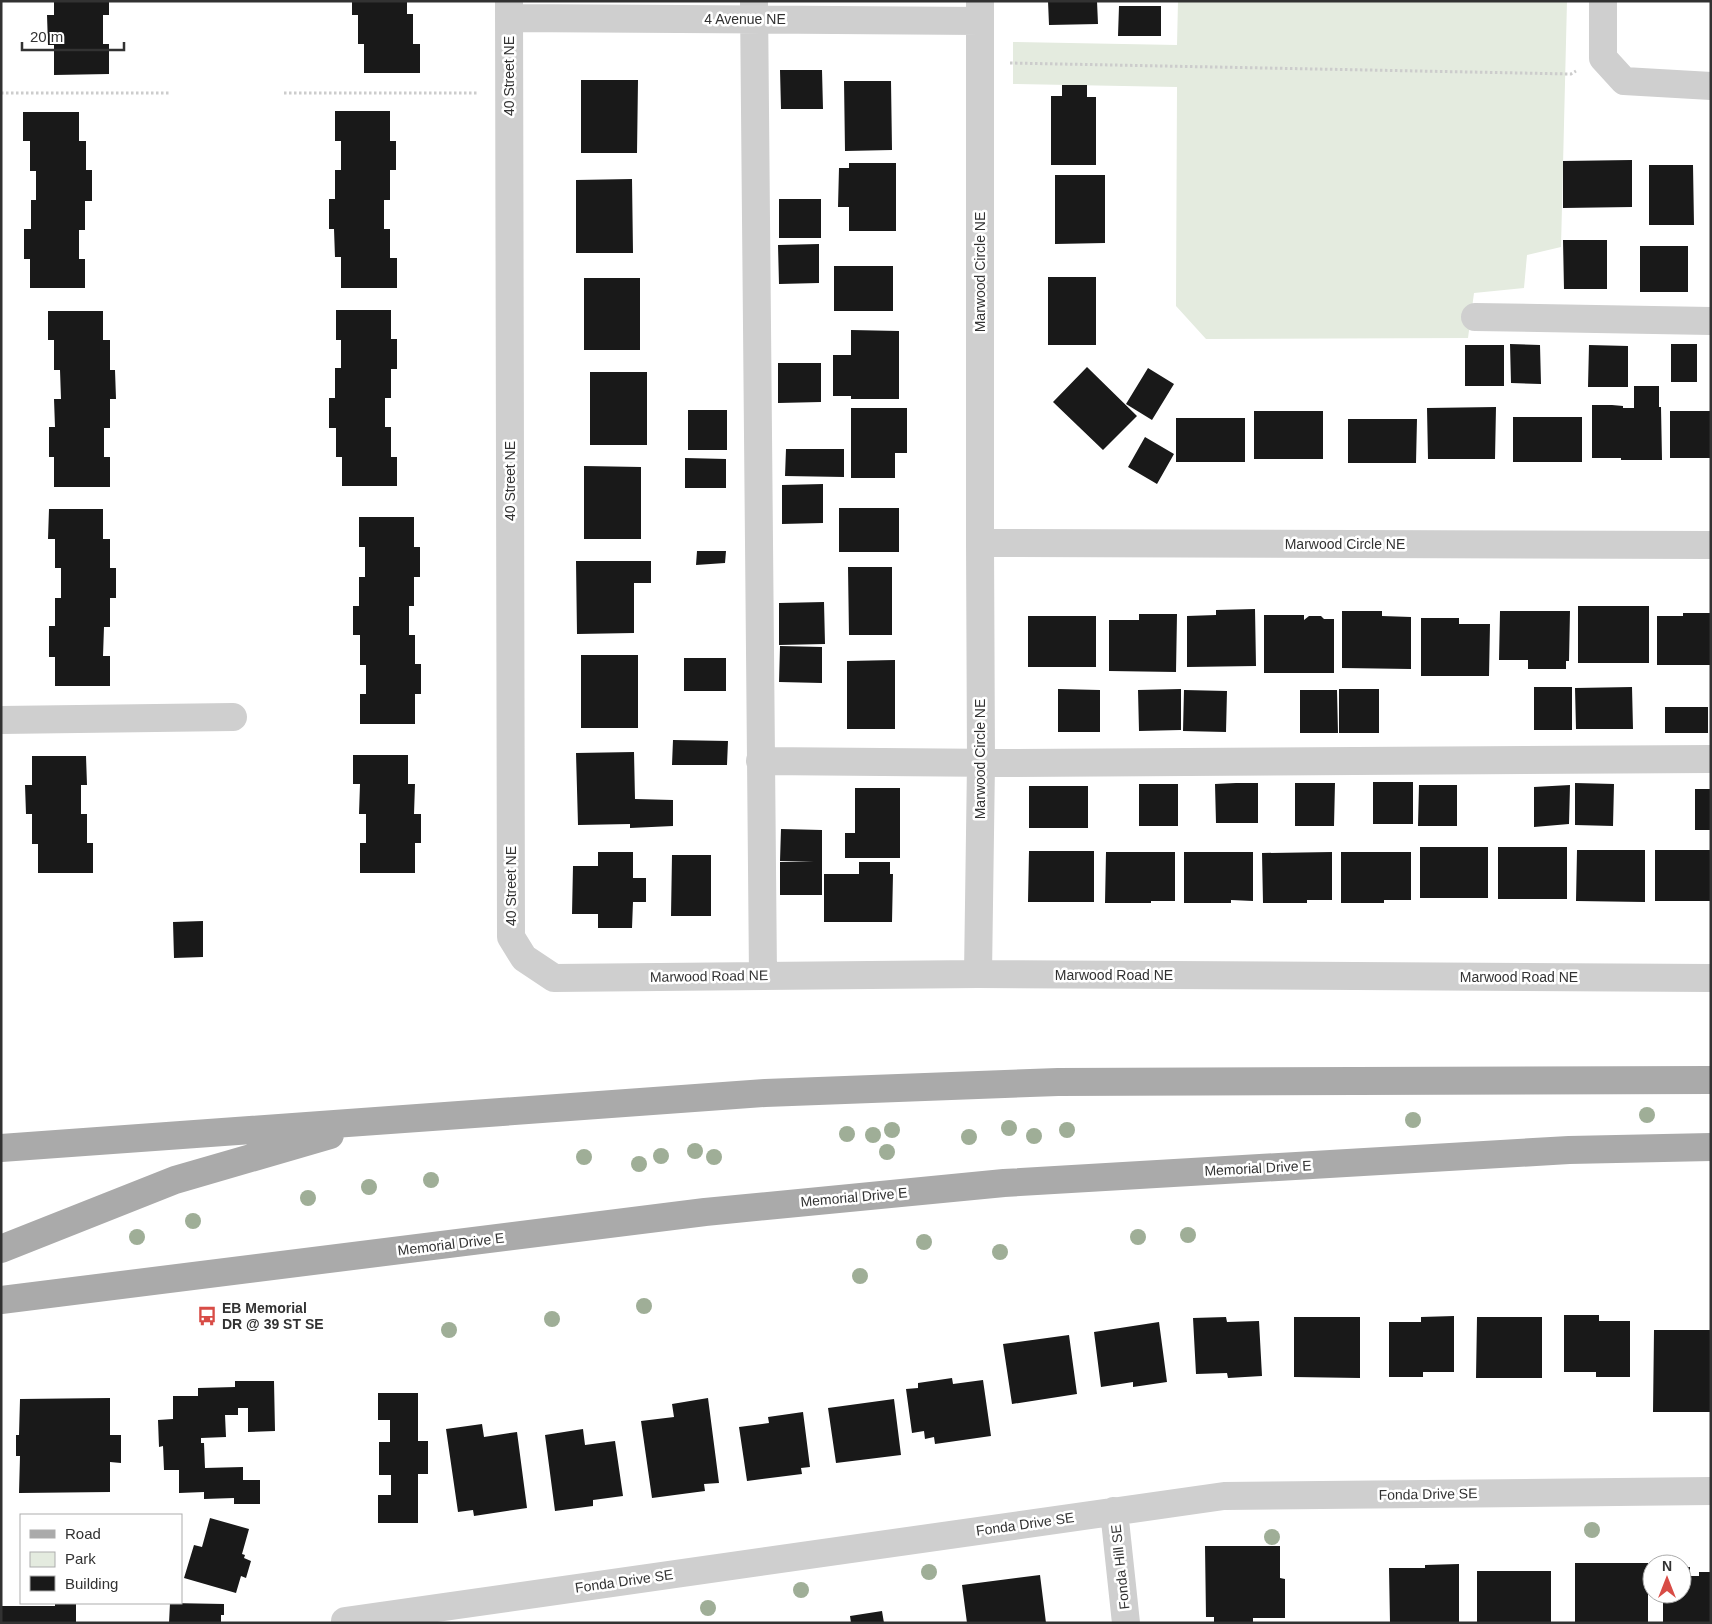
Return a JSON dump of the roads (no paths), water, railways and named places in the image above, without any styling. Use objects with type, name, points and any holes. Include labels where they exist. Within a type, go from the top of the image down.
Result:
[{"type":"main road","points":[[1,1148],[765,1092],[1058,1082],[1711,1080]]},
{"type":"main road","points":[[1,1249],[175,1180],[384,1119]]},
{"type":"main road","name":"Memorial Drive E","points":[[1,1300],[705,1212],[994,1184],[1559,1150],[1711,1147]]},
{"type":"street","points":[[1604,1],[1603,58],[1624,81],[1711,86]]},
{"type":"street","name":"4 Avenue NE","points":[[509,10],[980,11]]},
{"type":"street","name":"40 Street NE","points":[[509,10],[511,937],[524,958]]},
{"type":"street","points":[[754,10],[763,976]]},
{"type":"street","name":"Marwood Circle NE","points":[[978,974],[981,762],[980,11]]},
{"type":"street","points":[[1475,317],[1711,321]]},
{"type":"street","name":"Marwood Circle NE","points":[[980,543],[1711,545]]},
{"type":"street","points":[[1,720],[233,717]]},
{"type":"street","points":[[760,761],[1711,759]]},
{"type":"street","name":"Marwood Road NE","points":[[524,958],[554,978],[978,974],[1711,978]]},
{"type":"street","name":"Fonda Drive SE","points":[[345,1623],[345,1621],[1224,1496],[1711,1491]]},
{"type":"street","name":"Fonda Hill SE","points":[[1114,1511],[1126,1623]]},
{"type":"place","name":"EB Memorial DR @ 39 ST SE","points":[[207,1316]]}]
